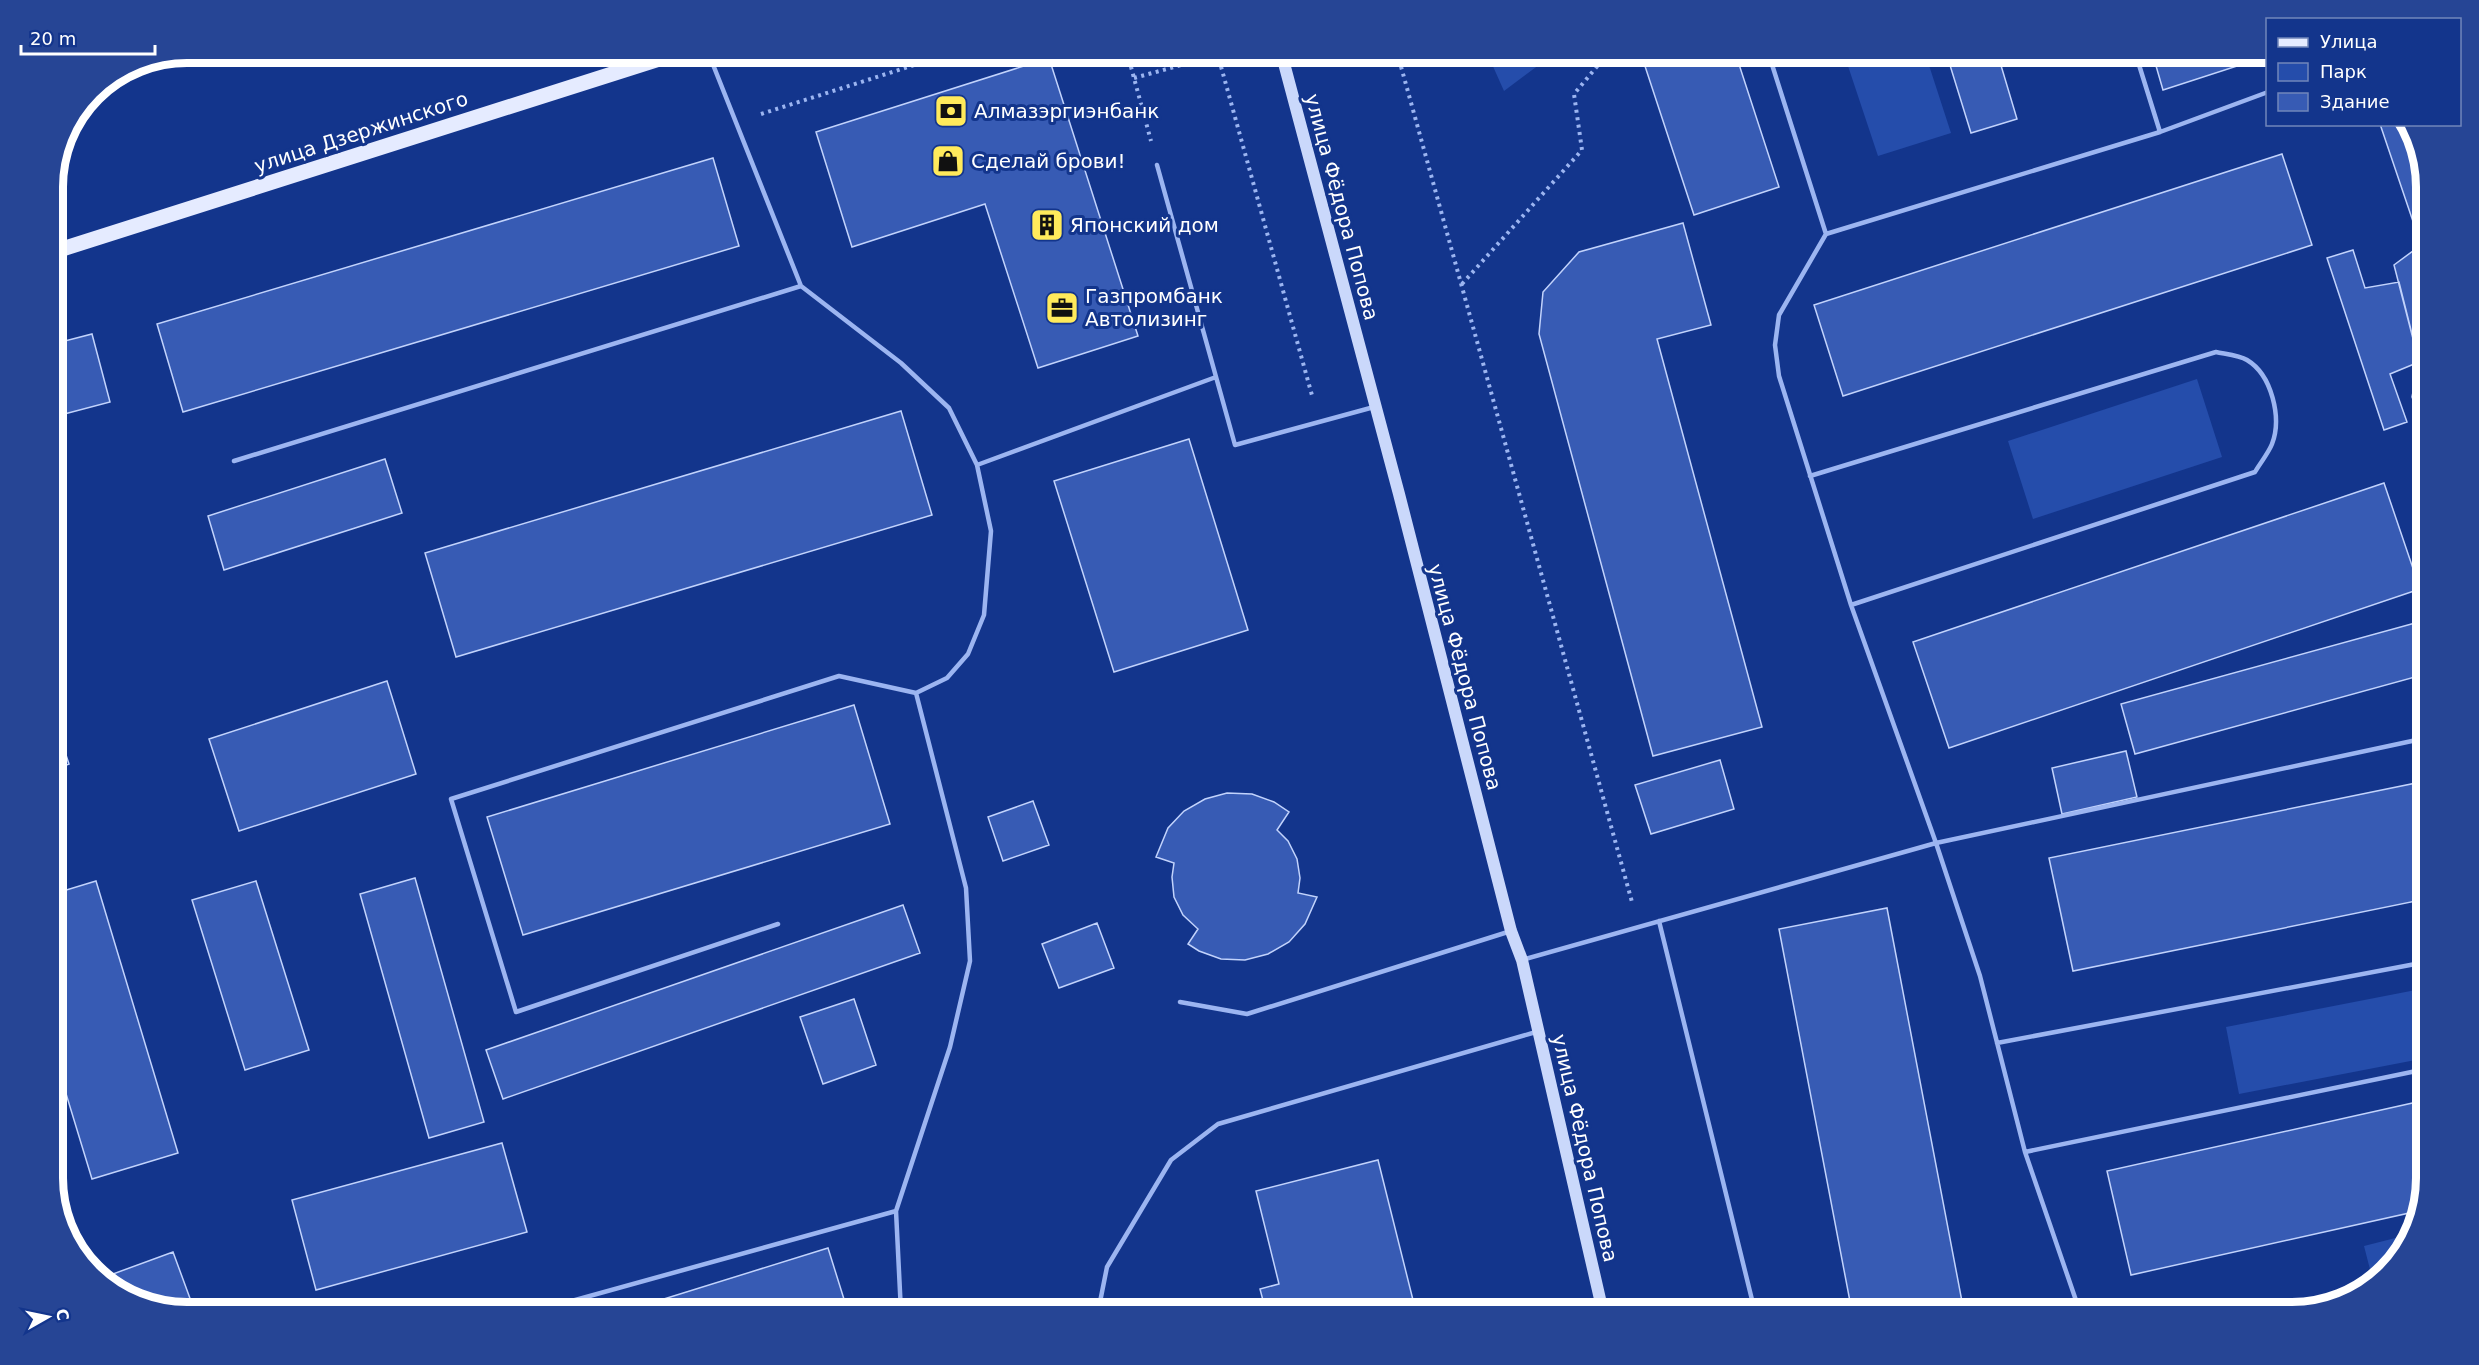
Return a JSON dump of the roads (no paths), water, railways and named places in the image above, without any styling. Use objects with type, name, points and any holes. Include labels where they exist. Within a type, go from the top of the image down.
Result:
[{"type":"main road","name":"улица Дзержинского","points":[[63,249],[646,63]]},
{"type":"street","name":"улица Фёдора Попова","points":[[1284,63],[1374,407],[1400,494],[1419,579],[1511,931],[1522,960],[1601,1302]]},
{"type":"lane","points":[[712,63],[801,286],[901,363],[949,408],[977,465],[991,531],[984,615],[968,654],[947,678],[916,693],[839,676],[451,800],[516,1012],[778,924]]},
{"type":"lane","points":[[1772,63],[1826,234]]},
{"type":"lane","points":[[2138,63],[2160,132]]},
{"type":"lane","points":[[2077,1302],[2025,1152],[1980,976],[1936,843],[1851,605],[1779,376],[1774,345],[1779,315],[1826,234],[2160,132],[2266,93]]},
{"type":"lane","points":[[1157,165],[1235,445],[1374,407]]},
{"type":"lane","points":[[234,461],[801,286]]},
{"type":"lane","points":[[1810,476],[2216,352],[2247,359],[2264,375],[2271,395],[2276,418],[2272,444],[2255,472],[1851,605]]},
{"type":"lane","points":[[977,465],[1216,377]]},
{"type":"lane","points":[[901,1302],[896,1211],[950,1047],[970,961],[966,888],[916,693]]},
{"type":"lane","points":[[1522,960],[1936,843],[2416,740]]},
{"type":"lane","points":[[1659,921],[1753,1302]]},
{"type":"lane","points":[[1179,1002],[1247,1014],[1511,931]]},
{"type":"lane","points":[[1997,1043],[2416,964]]},
{"type":"lane","points":[[1100,1302],[1107,1267],[1171,1160],[1218,1124],[1539,1031]]},
{"type":"lane","points":[[2025,1152],[2416,1071]]},
{"type":"lane","points":[[568,1302],[896,1211]]},
{"type":"place","name":"Алмазэргиэнбанк","points":[[951,111]]},
{"type":"place","name":"Сделай брови!","points":[[948,161]]},
{"type":"place","name":"Японский дом","points":[[1047,225]]},
{"type":"place","name":"Газпромбанк Автолизинг","points":[[1062,308]]}]
